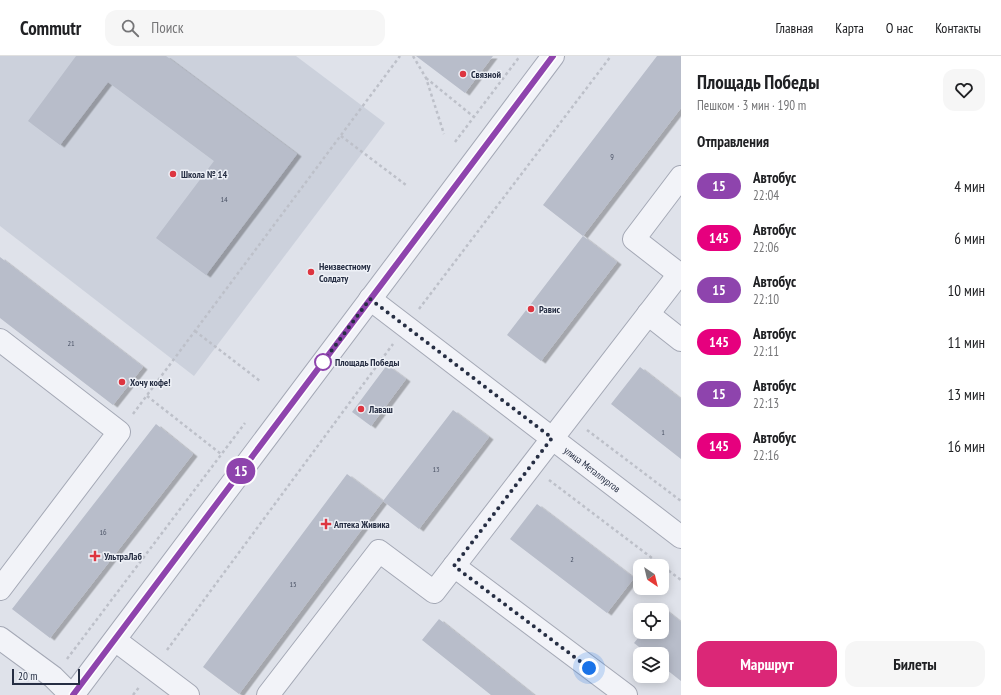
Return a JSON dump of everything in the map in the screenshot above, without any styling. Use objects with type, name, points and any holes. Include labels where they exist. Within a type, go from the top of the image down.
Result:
[{"type":"street","points":[[0,638],[53,678],[72,695],[115,640],[553,56]]},
{"type":"street","points":[[268,695],[379,551],[434,592],[679,274],[634,239],[681,177]]},
{"type":"street","name":"улица Металлургов","points":[[370,299],[681,537]]},
{"type":"street","points":[[648,314],[681,340]]},
{"type":"street","points":[[0,340],[119,432],[0,589]]},
{"type":"street","points":[[454,566],[626,695]]},
{"type":"street","points":[[115,640],[188,695]]},
{"type":"path","points":[[119,432],[400,56]]},
{"type":"path","points":[[413,56],[426,78],[444,134]]},
{"type":"path","points":[[455,142],[520,56]]},
{"type":"path","points":[[133,695],[406,326],[611,56]]},
{"type":"path","points":[[426,78],[474,117]]},
{"type":"path","points":[[340,136],[406,185]]},
{"type":"path","points":[[195,331],[260,381]]},
{"type":"path","points":[[147,396],[222,454]]},
{"type":"path","points":[[569,416],[681,501]]},
{"type":"path","points":[[53,678],[245,423]]},
{"type":"path","points":[[531,466],[681,580]]},
{"type":"shaded area","name":"Школа № 14","points":[[0,56],[296,56],[385,123],[194,376],[0,226]]},
{"type":"building","points":[[76,56],[166,56],[297,154],[206,275],[156,238],[214,161],[108,82],[60,145],[28,121]]},
{"type":"building","points":[[416,56],[493,56],[465,93]]},
{"type":"building","points":[[657,56],[681,56],[681,108],[583,236],[543,205]]},
{"type":"building","points":[[583,236],[617,262],[541,361],[507,335]]},
{"type":"building","points":[[0,257],[143,367],[113,405],[0,318]]},
{"type":"building","points":[[387,365],[406,379],[371,426],[352,412]]},
{"type":"building","points":[[640,367],[681,399],[681,459],[611,404]]},
{"type":"building","points":[[453,410],[489,437],[419,529],[383,501]]},
{"type":"building","points":[[156,424],[193,454],[50,638],[12,609]]},
{"type":"building","points":[[347,474],[383,501],[239,694],[203,667]]},
{"type":"building","points":[[537,504],[633,577],[633,579],[607,613],[510,539]]},
{"type":"building","points":[[669,613],[681,622],[681,681],[669,672],[669,647],[639,647],[634,643],[637,639],[669,639]]},
{"type":"building","points":[[439,619],[534,695],[491,695],[422,640]]},
{"type":"bus line","name":"15","points":[[73,695],[553,56]]},
{"type":"place","name":"Связной","points":[[463,74]]},
{"type":"place","name":"Школа № 14","points":[[173,174]]},
{"type":"place","name":"Неизвестному Солдату","points":[[311,272]]},
{"type":"place","name":"Равис","points":[[531,309]]},
{"type":"place","name":"Площадь Победы","points":[[323,362]]},
{"type":"place","name":"Хочу кофе!","points":[[122,382]]},
{"type":"place","name":"Лаваш","points":[[361,409]]},
{"type":"place","name":"Аптека Живика","points":[[326,524]]},
{"type":"place","name":"УльтраЛаб","points":[[95,556]]},
{"type":"route","points":[[323,362],[370,299],[552,438],[454,566],[589,668]]}]
